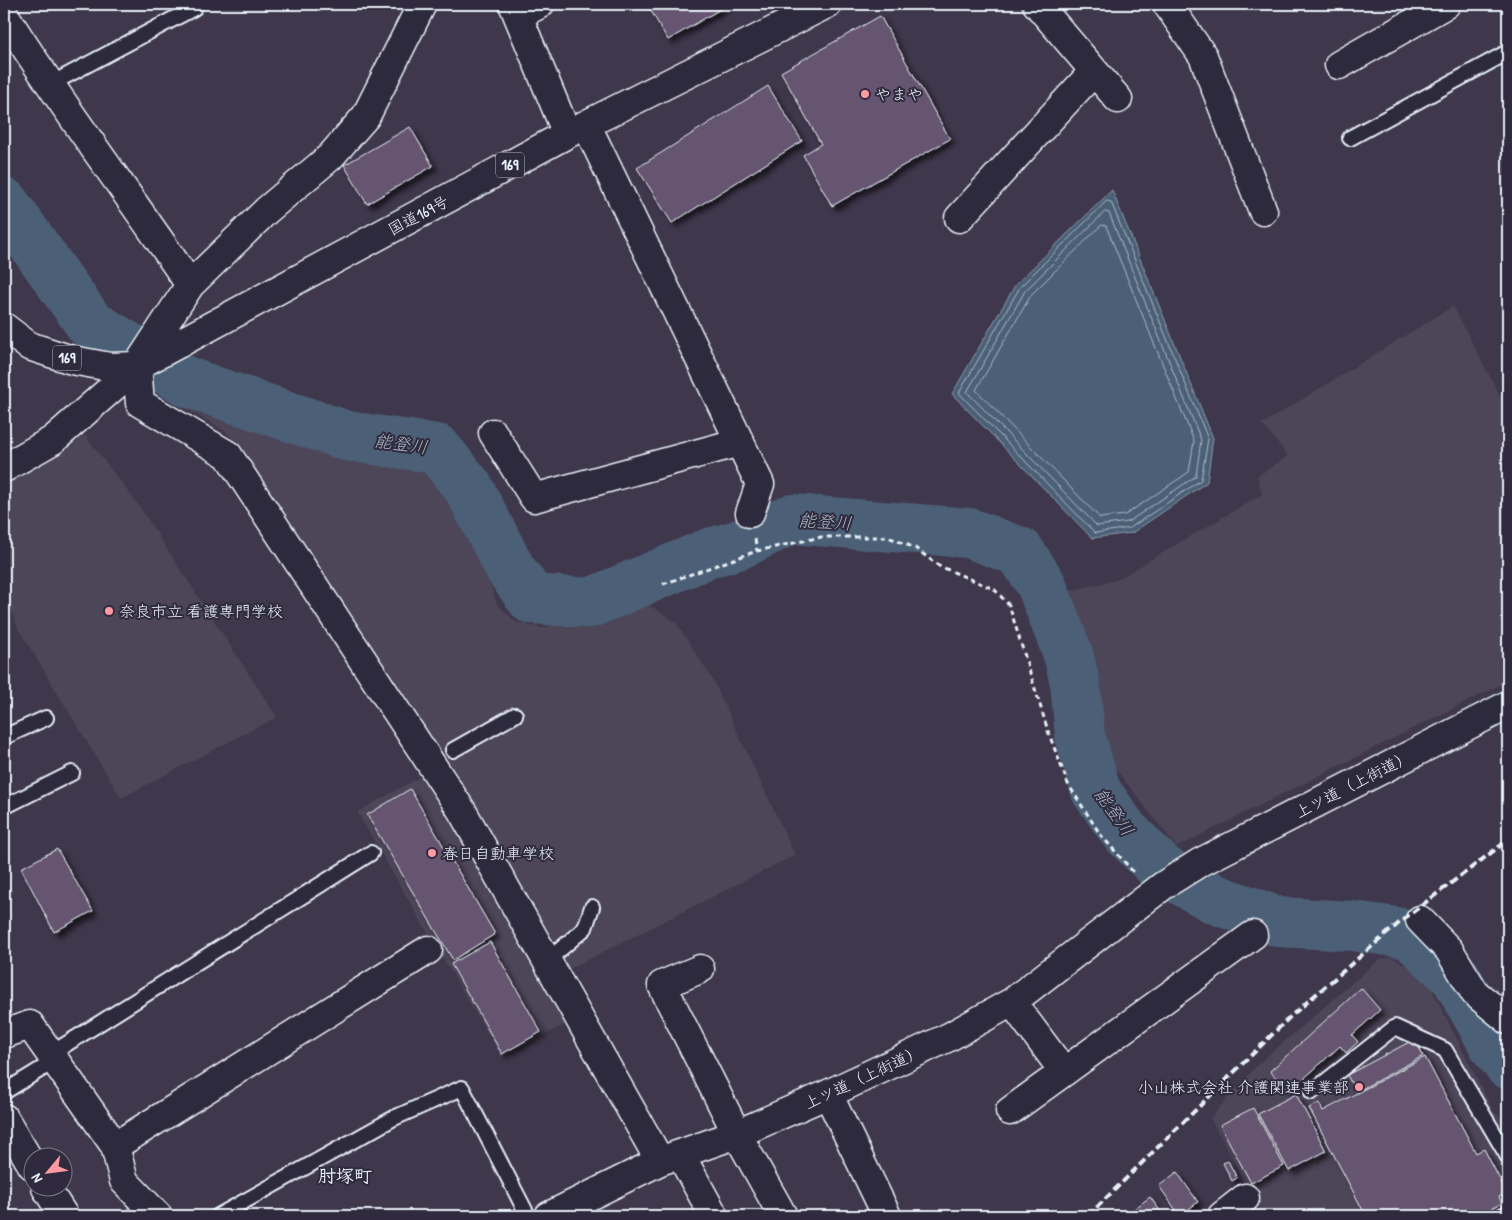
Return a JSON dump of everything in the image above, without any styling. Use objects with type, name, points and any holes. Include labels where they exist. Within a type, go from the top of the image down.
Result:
[{"type":"main road","points":[[4,468],[53,440],[137,366],[190,285],[267,210],[330,157],[366,116],[422,4]]},
{"type":"main road","name":"国道169号","points":[[4,327],[29,346],[72,360],[110,367],[137,366],[577,130],[827,4]]},
{"type":"main road","points":[[1036,4],[1118,99]]},
{"type":"main road","points":[[1167,4],[1203,56],[1263,211]]},
{"type":"main road","points":[[1339,65],[1446,4]]},
{"type":"main road","points":[[524,8],[577,130],[740,442],[760,484],[750,513]]},
{"type":"main road","points":[[4,14],[49,85],[130,195],[190,285]]},
{"type":"main road","points":[[959,218],[1094,71]]},
{"type":"main road","points":[[137,366],[140,403],[228,455],[462,811],[547,961],[670,1158],[714,1216]]},
{"type":"main road","points":[[493,433],[534,498],[740,442]]},
{"type":"main road","name":"上ツ道（上街道）","points":[[549,1216],[670,1158],[737,1134],[949,1037],[1012,1002],[1158,889],[1194,866],[1508,704]]},
{"type":"main road","points":[[1420,920],[1449,950],[1475,993],[1508,1020]]},
{"type":"main road","points":[[1010,1111],[1253,935]]},
{"type":"main road","points":[[118,1158],[428,950]]},
{"type":"main road","points":[[700,970],[662,985],[737,1134],[784,1216]]},
{"type":"main road","points":[[1012,1002],[1064,1072]]},
{"type":"main road","points":[[4,1034],[30,1025],[54,1056],[118,1158],[124,1181],[158,1216]]},
{"type":"main road","points":[[828,1094],[887,1216]]},
{"type":"main road","points":[[4,1118],[22,1148]]},
{"type":"main road","points":[[52,1198],[64,1216]]},
{"type":"main road","points":[[1222,1216],[1245,1198]]},
{"type":"lane","points":[[49,85],[194,8]]},
{"type":"lane","points":[[1350,138],[1508,52]]},
{"type":"lane","points":[[453,750],[515,715]]},
{"type":"lane","points":[[4,738],[46,718]]},
{"type":"lane","points":[[4,807],[72,773]]},
{"type":"lane","points":[[4,1092],[54,1056],[371,853]]},
{"type":"lane","points":[[547,961],[586,928],[592,907]]},
{"type":"lane","points":[[1312,1092],[1395,1027],[1445,1050],[1508,1157]]},
{"type":"lane","points":[[218,1216],[394,1118],[462,1088],[528,1216]]},
{"type":"lane","points":[[1501,1216],[1508,1213]]},
{"type":"path","points":[[663,584],[756,551],[822,537],[888,537],[915,548],[939,566],[994,589],[1009,605],[1049,734],[1068,784],[1100,834],[1158,889]]},
{"type":"shaded area","points":[[1453,306],[1508,411],[1508,681],[1177,847],[1099,748],[1068,591],[1116,580],[1262,494],[1257,476],[1288,456],[1262,424]]},
{"type":"shaded area","points":[[174,379],[339,439],[353,453],[426,459],[455,488],[476,540],[497,604],[516,622],[543,628],[638,598],[676,622],[713,680],[795,855],[546,981],[570,1022],[501,1057],[357,812],[443,764],[227,432],[154,391]]},
{"type":"shaded area","name":"奈良市立 看護専門学校","points":[[85,435],[139,506],[277,717],[121,798],[18,628],[4,593],[4,487]]},
{"type":"shaded area","name":"小山株式会社 介護関連事業部","points":[[1392,957],[1425,976],[1494,1112],[1508,1122],[1508,1216],[1264,1216],[1210,1118],[1259,1063],[1380,959]]},
{"type":"water","points":[[1112,190],[1213,438],[1207,482],[1132,533],[1092,538],[952,394],[1016,284]]},
{"type":"building","points":[[647,4],[729,4],[668,40]]},
{"type":"building","points":[[880,16],[950,139],[832,206],[803,155],[821,144],[781,72]]},
{"type":"building","points":[[768,86],[802,141],[672,223],[637,168]]},
{"type":"building","points":[[410,127],[433,166],[367,204],[344,165]]},
{"type":"building","points":[[410,789],[495,934],[453,960],[367,815]]},
{"type":"building","points":[[57,849],[93,911],[54,932],[21,868]]},
{"type":"building","points":[[490,942],[541,1032],[502,1054],[451,964]]},
{"type":"building","points":[[1361,988],[1380,1010],[1352,1035],[1358,1042],[1346,1053],[1340,1046],[1289,1092],[1270,1071]]},
{"type":"building","points":[[1415,1039],[1423,1056],[1356,1092],[1347,1075]]},
{"type":"building","points":[[1425,1057],[1476,1153],[1484,1149],[1507,1193],[1499,1197],[1502,1203],[1477,1216],[1366,1216],[1309,1108],[1319,1103],[1323,1111]]},
{"type":"building","points":[[1296,1094],[1326,1151],[1289,1171],[1258,1114]]},
{"type":"building","points":[[1253,1108],[1284,1166],[1251,1183],[1220,1125]]},
{"type":"building","points":[[1228,1161],[1237,1178],[1232,1181],[1223,1163]]},
{"type":"building","points":[[1177,1172],[1198,1202],[1180,1216],[1159,1186]]},
{"type":"building","points":[[1150,1197],[1164,1216],[1133,1216],[1130,1212]]},
{"type":"waterway","name":"能登川","points":[[4,203],[90,324],[187,382],[347,436],[437,449],[468,487],[511,570],[532,599],[590,603],[709,553],[738,545],[792,519],[969,533],[1020,552],[1041,584],[1068,654],[1075,683],[1080,736],[1096,791],[1124,831],[1163,870],[1215,899],[1279,922],[1353,926],[1410,934],[1456,977],[1494,1045],[1508,1064]]},
{"type":"railway","points":[[1088,1216],[1292,1015],[1405,918],[1508,840]]},
{"type":"place","name":"やまや","points":[[865,94]]},
{"type":"place","name":"奈良市立 看護専門学校","points":[[109,611]]},
{"type":"place","name":"春日自動車学校","points":[[432,853]]},
{"type":"place","name":"小山株式会社 介護関連事業部","points":[[1359,1087]]},
{"type":"district","name":"肘塚町","points":[[345,1176]]}]
